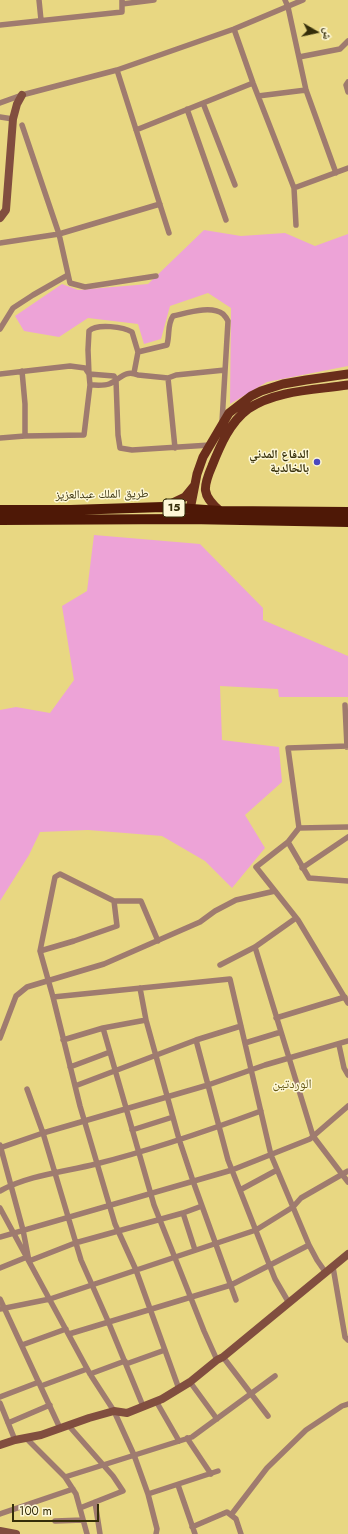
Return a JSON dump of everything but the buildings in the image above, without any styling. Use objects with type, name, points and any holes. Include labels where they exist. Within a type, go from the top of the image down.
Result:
[{"type":"highway","name":"طريق الملك عبدالعزيز","points":[[0,510],[70,510],[163,507],[194,514],[220,510],[348,512]]},
{"type":"highway","name":"طريق الملك عبدالعزيز","points":[[0,520],[194,514],[348,522]]},
{"type":"main road","points":[[163,507],[185,497],[192,489],[203,457],[222,424],[229,413],[251,396],[283,384],[348,374]]},
{"type":"main road","points":[[194,514],[208,474],[221,444],[235,423],[248,410],[278,396],[291,392],[348,385]]},
{"type":"main road","points":[[194,514],[196,481]]},
{"type":"main road","points":[[205,485],[205,493],[208,500],[220,510]]},
{"type":"street","points":[[39,0],[41,20]]},
{"type":"street","points":[[0,25],[122,12],[122,2],[154,0]]},
{"type":"street","points":[[285,0],[288,7],[306,90],[336,173]]},
{"type":"street","points":[[0,103],[22,95],[117,70],[234,29],[303,0]]},
{"type":"street","points":[[234,29],[253,83],[294,188],[296,225]]},
{"type":"street","points":[[299,57],[340,49],[348,41]]},
{"type":"street","points":[[117,70],[169,233]]},
{"type":"street","points":[[348,82],[346,85],[348,92]]},
{"type":"street","points":[[136,130],[253,83]]},
{"type":"street","points":[[258,96],[306,90]]},
{"type":"street","points":[[0,218],[6,210],[13,119],[17,104],[22,95]]},
{"type":"street","points":[[202,103],[235,186]]},
{"type":"street","points":[[187,110],[226,220]]},
{"type":"street","points":[[0,117],[13,119]]},
{"type":"street","points":[[22,124],[59,234],[70,283],[84,287],[156,276]]},
{"type":"street","points":[[294,188],[348,168]]},
{"type":"street","points":[[0,243],[59,234],[160,204]]},
{"type":"street","points":[[0,329],[13,308],[33,294],[68,275]]},
{"type":"street","points":[[138,352],[167,345],[169,336],[169,322],[173,316],[196,311],[215,310],[224,314],[228,322],[222,424]]},
{"type":"street","points":[[0,438],[84,435],[90,385],[88,339],[89,330],[92,328],[125,328],[132,332],[138,352],[134,373]]},
{"type":"street","points":[[0,374],[70,366],[85,368],[89,374]]},
{"type":"street","points":[[90,385],[108,385],[124,374],[134,373],[138,375],[168,378],[176,375],[225,370]]},
{"type":"street","points":[[22,371],[25,404],[25,436]]},
{"type":"street","points":[[89,374],[114,376],[116,380],[118,435],[120,448],[132,450],[210,445]]},
{"type":"street","points":[[168,378],[175,448]]},
{"type":"street","points":[[300,828],[288,748],[348,746],[345,705]]},
{"type":"street","points":[[348,827],[300,828],[288,842],[256,868],[296,918],[348,1002]]},
{"type":"street","points":[[302,868],[348,837]]},
{"type":"street","points":[[288,842],[308,878],[348,881]]},
{"type":"street","points":[[158,941],[141,901],[114,901],[60,874],[55,877],[40,951],[84,1121],[109,1205],[117,1230],[136,1270],[179,1388]]},
{"type":"street","points":[[0,1038],[16,996],[27,988],[104,964],[200,922],[215,911],[236,900],[275,891]]},
{"type":"street","points":[[40,951],[117,926],[114,901]]},
{"type":"street","points":[[220,965],[255,947],[296,918]]},
{"type":"street","points":[[255,947],[313,1136],[348,1182]]},
{"type":"street","points":[[53,997],[230,979],[271,1155],[309,1245],[317,1260],[330,1270],[345,1337],[348,1340]]},
{"type":"street","points":[[140,988],[146,1020],[179,1139],[236,1300]]},
{"type":"street","points":[[276,1018],[345,997]]},
{"type":"street","points":[[63,1040],[103,1028],[146,1020]]},
{"type":"street","points":[[75,1086],[196,1040],[241,1026]]},
{"type":"street","points":[[103,1028],[151,1193],[204,1331],[220,1359],[252,1393],[268,1416]]},
{"type":"street","points":[[245,1043],[281,1032]]},
{"type":"street","points":[[196,1040],[232,1170],[269,1266],[289,1303]]},
{"type":"street","points":[[28,1259],[23,1230],[0,1147],[208,1085],[289,1058],[339,1045],[348,1041]]},
{"type":"street","points":[[339,1045],[344,1068],[348,1075]]},
{"type":"street","points":[[70,1067],[110,1052]]},
{"type":"street","points":[[27,1089],[43,1133],[75,1243],[143,1406]]},
{"type":"street","points":[[0,1237],[232,1170],[310,1139],[348,1106]]},
{"type":"street","points":[[0,1191],[11,1185],[138,1152],[261,1111]]},
{"type":"street","points":[[132,1130],[173,1117]]},
{"type":"street","points":[[240,1190],[277,1170]]},
{"type":"street","points":[[2,1308],[50,1299],[256,1230],[292,1207],[301,1198],[348,1170]]},
{"type":"street","points":[[0,1268],[117,1230],[183,1213],[202,1206]]},
{"type":"street","points":[[0,1208],[89,1371],[114,1412],[134,1455],[148,1494],[157,1529],[156,1534]]},
{"type":"street","points":[[183,1213],[195,1250]]},
{"type":"street","points":[[22,1345],[231,1285],[309,1245]]},
{"type":"street","points":[[0,1445],[65,1427],[89,1418],[114,1412],[127,1413],[156,1401],[190,1382],[348,1254]]},
{"type":"street","points":[[0,1299],[2,1308],[22,1345],[59,1426],[65,1427],[114,1476],[123,1491],[80,1508]]},
{"type":"street","points":[[0,1397],[40,1384],[125,1363],[165,1350]]},
{"type":"street","points":[[65,1477],[192,1437],[275,1376]]},
{"type":"street","points":[[190,1382],[216,1419]]},
{"type":"street","points":[[156,1401],[179,1441]]},
{"type":"street","points":[[0,1403],[15,1440]]},
{"type":"street","points":[[230,1515],[267,1468],[306,1430],[342,1406],[348,1404]]},
{"type":"street","points":[[8,1423],[50,1405]]},
{"type":"street","points":[[26,1438],[65,1477],[73,1489],[76,1494],[87,1534]]},
{"type":"street","points":[[187,1438],[211,1474]]},
{"type":"street","points":[[148,1494],[218,1471]]},
{"type":"street","points":[[178,1484],[194,1534]]},
{"type":"street","points":[[0,1514],[73,1489]]},
{"type":"street","points":[[95,1502],[100,1534]]},
{"type":"street","points":[[192,1527],[227,1512],[236,1519],[241,1534]]},
{"type":"street","points":[[55,1521],[83,1520]]},
{"type":"street","points":[[0,1532],[16,1534]]},
{"type":"shaded area","points":[[204,230],[241,236],[285,233],[315,246],[348,234],[348,366],[267,382],[230,404],[231,308],[208,293],[170,306],[161,339],[144,344],[138,324],[88,318],[59,337],[24,331],[15,316],[62,284],[78,290],[148,284]]},
{"type":"shaded area","points":[[94,535],[200,544],[263,608],[263,620],[348,656],[348,697],[279,697],[278,689],[220,686],[222,740],[279,747],[282,782],[245,815],[265,848],[232,888],[205,861],[162,836],[88,830],[40,832],[29,855],[0,901],[0,710],[16,707],[50,713],[74,680],[62,606],[87,591]]},
{"type":"place","name":"الدفاع المدني بالخالدية","points":[[317,462]]},
{"type":"district","name":"الوردتين","points":[[292,1085]]}]
